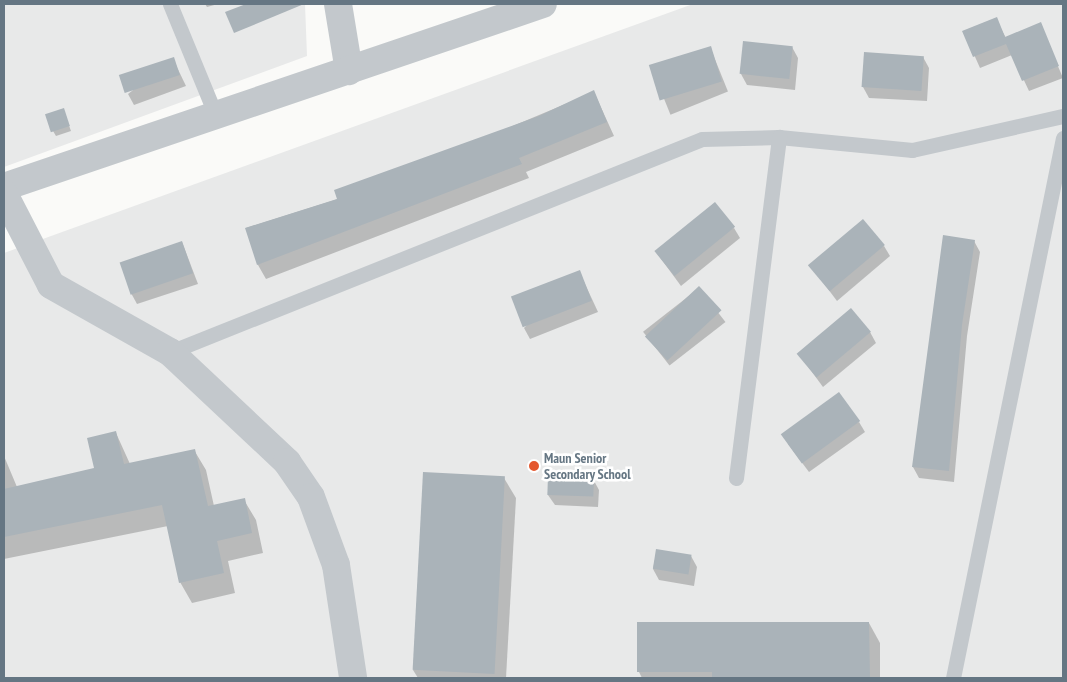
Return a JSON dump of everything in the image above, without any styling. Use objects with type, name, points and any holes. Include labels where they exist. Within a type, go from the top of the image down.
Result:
[{"type":"street","points":[[338,4],[349,71]]},
{"type":"street","points":[[4,187],[543,4]]},
{"type":"street","points":[[4,194],[52,285],[170,352],[287,462],[311,497],[336,565],[353,678]]},
{"type":"lane","points":[[170,4],[216,116]]},
{"type":"lane","points":[[170,352],[702,139],[779,137],[912,150],[1063,116]]},
{"type":"lane","points":[[736,478],[779,137]]},
{"type":"lane","points":[[953,678],[1063,138]]},
{"type":"shaded area","points":[[4,4],[305,4],[307,56],[4,167]]},
{"type":"shaded area","name":"Maun Senior Secondary School","points":[[693,4],[1063,4],[1063,678],[4,678],[4,253]]},
{"type":"building","points":[[246,4],[304,4],[234,33],[225,12]]},
{"type":"building","points":[[997,17],[1005,37],[1041,22],[1059,66],[1022,81],[1006,44],[973,57],[962,31]]},
{"type":"building","points":[[743,41],[793,46],[789,79],[740,74]]},
{"type":"building","points":[[711,46],[722,81],[660,100],[649,65]]},
{"type":"building","points":[[864,52],[924,56],[921,91],[862,87]]},
{"type":"building","points":[[174,57],[180,75],[125,93],[119,75]]},
{"type":"building","points":[[594,90],[607,122],[519,158],[522,164],[257,265],[245,228],[337,199],[334,190],[539,116]]},
{"type":"building","points":[[64,108],[70,126],[51,132],[45,114]]},
{"type":"building","points":[[715,202],[735,227],[675,276],[654,251]]},
{"type":"building","points":[[863,219],[885,245],[830,291],[808,265]]},
{"type":"building","points":[[943,235],[975,240],[962,325],[949,471],[912,467]]},
{"type":"building","points":[[182,241],[193,273],[131,295],[120,262]]},
{"type":"building","points":[[580,270],[592,301],[523,327],[511,297]]},
{"type":"building","points":[[699,286],[722,310],[667,361],[645,336]]},
{"type":"building","points":[[851,308],[871,332],[817,377],[797,354]]},
{"type":"building","points":[[839,392],[860,421],[802,463],[781,434]]},
{"type":"building","points":[[116,431],[124,464],[195,449],[208,506],[245,498],[252,533],[217,541],[224,573],[179,583],[162,505],[4,537],[4,489],[94,468],[87,438]]},
{"type":"building","points":[[423,472],[505,476],[495,674],[413,670]]},
{"type":"building","points":[[548,476],[594,478],[593,497],[547,495]]},
{"type":"building","points":[[656,549],[692,555],[688,574],[653,569]]},
{"type":"building","points":[[637,622],[869,622],[870,678],[712,678],[712,672],[637,672]]},
{"type":"place","name":"Maun Senior Secondary School","points":[[534,466]]}]
